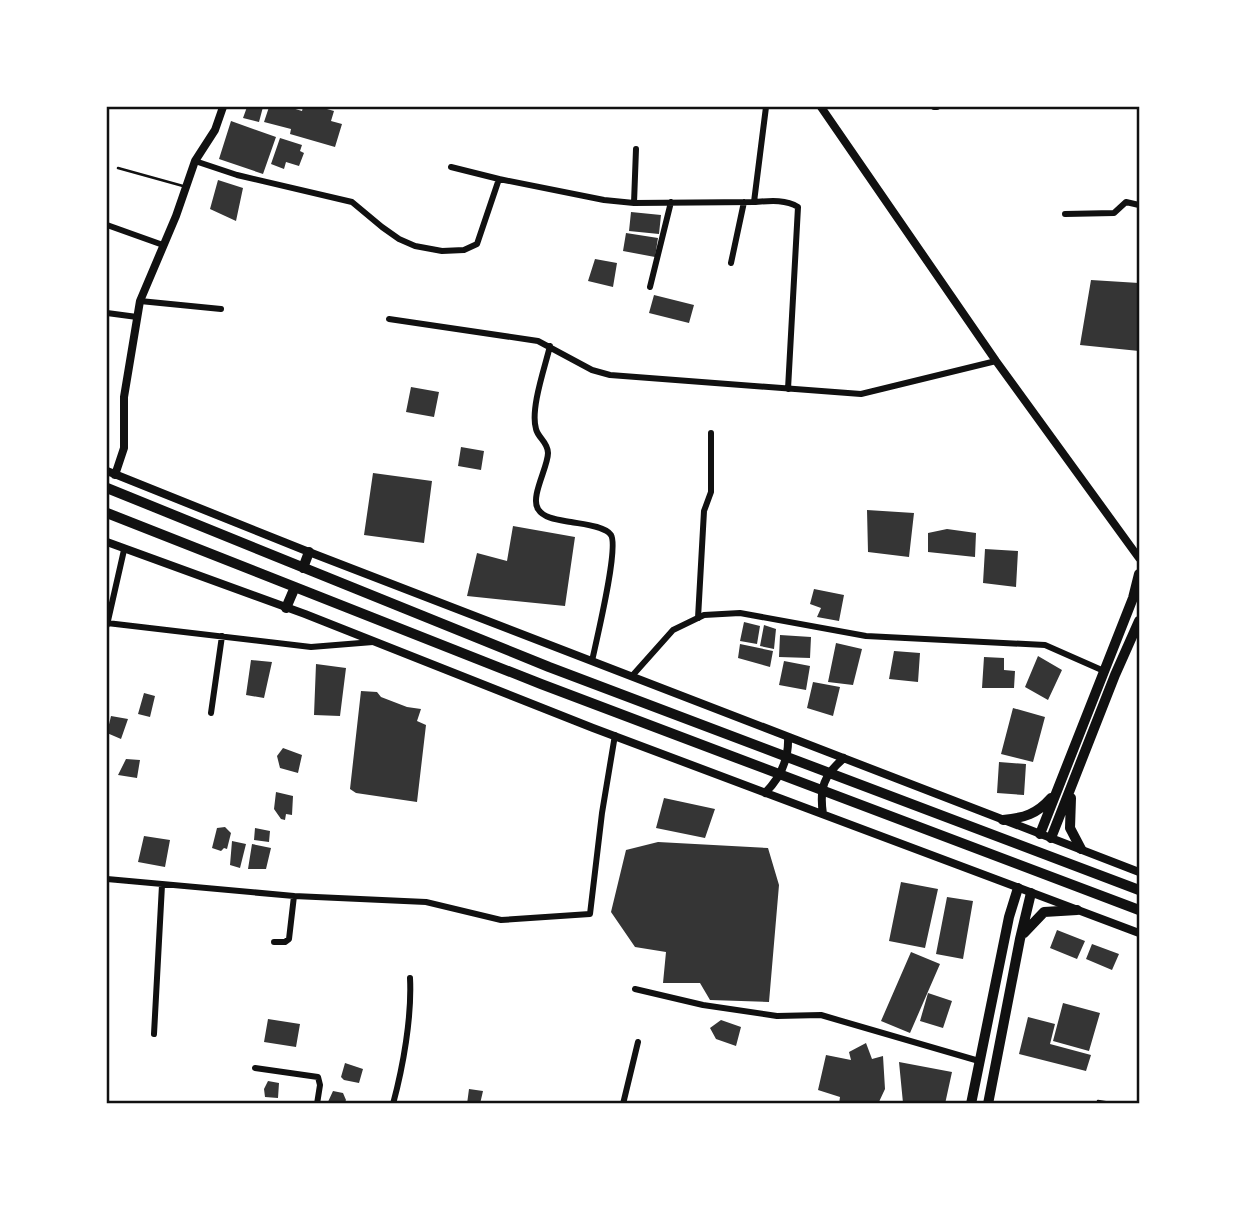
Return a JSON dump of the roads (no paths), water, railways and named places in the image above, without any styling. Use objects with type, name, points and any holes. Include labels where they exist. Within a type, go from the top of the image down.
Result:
[{"type":"highway","points":[[107,488],[549,667],[1139,890]]},
{"type":"highway","points":[[107,513],[541,684],[1139,910]]},
{"type":"highway","points":[[303,568],[309,552]]},
{"type":"highway","points":[[286,608],[295,587]]},
{"type":"main road","points":[[1040,834],[1133,598],[1139,574]]},
{"type":"main road","points":[[1051,838],[1139,621]]},
{"type":"main road","points":[[1073,784],[1070,828],[1081,849]]},
{"type":"main road","points":[[1003,820],[1030,816],[1042,809],[1057,791]]},
{"type":"main road","points":[[971,1104],[1009,917],[1018,888]]},
{"type":"main road","points":[[988,1104],[1031,893]]},
{"type":"main road","points":[[1020,939],[1044,912],[1077,910]]},
{"type":"street","points":[[223,107],[215,130],[195,161],[140,301],[124,397],[124,448],[111,473],[1139,872]]},
{"type":"street","points":[[754,202],[766,107]]},
{"type":"street","points":[[821,107],[996,361],[1139,558]]},
{"type":"street","points":[[634,203],[636,149]]},
{"type":"street","points":[[195,161],[237,175],[352,202],[399,239],[415,246],[442,251],[464,250],[477,244],[499,179]]},
{"type":"street","points":[[450,167],[604,200],[634,203],[782,202],[798,207],[788,389]]},
{"type":"street","points":[[650,288],[671,202]]},
{"type":"street","points":[[731,263],[744,202]]},
{"type":"street","points":[[1065,214],[1114,213],[1126,202],[1139,205]]},
{"type":"street","points":[[107,225],[163,245]]},
{"type":"street","points":[[140,301],[221,309]]},
{"type":"street","points":[[107,313],[137,317]]},
{"type":"street","points":[[389,319],[538,341],[592,370],[610,375],[788,389],[861,394],[996,361]]},
{"type":"street","points":[[550,346],[535,413],[536,431],[545,442],[548,452],[535,503],[539,512],[549,517],[609,532],[613,537],[610,573],[592,661]]},
{"type":"street","points":[[698,618],[704,511],[711,492],[711,433]]},
{"type":"street","points":[[107,542],[1139,933]]},
{"type":"street","points":[[124,550],[107,625],[311,647],[375,642]]},
{"type":"street","points":[[632,676],[673,630],[704,615],[740,613],[866,636],[1045,645],[1104,671]]},
{"type":"street","points":[[211,713],[222,636]]},
{"type":"street","points":[[107,879],[294,896],[426,902],[501,920],[590,914],[615,735]]},
{"type":"street","points":[[765,793],[777,781],[789,753],[788,737]]},
{"type":"street","points":[[823,814],[820,796],[830,770],[844,758]]},
{"type":"street","points":[[154,1034],[162,885]]},
{"type":"street","points":[[274,942],[285,943],[289,939],[294,896]]},
{"type":"street","points":[[393,1104],[399,1082],[411,994],[410,978]]},
{"type":"street","points":[[635,989],[703,1004],[778,1016],[821,1015],[979,1061]]},
{"type":"street","points":[[623,1104],[638,1042]]},
{"type":"street","points":[[255,1068],[318,1077],[320,1085],[317,1104]]},
{"type":"lane","points":[[118,168],[186,187]]},
{"type":"lane","points":[[1098,1101],[1117,1104]]}]
